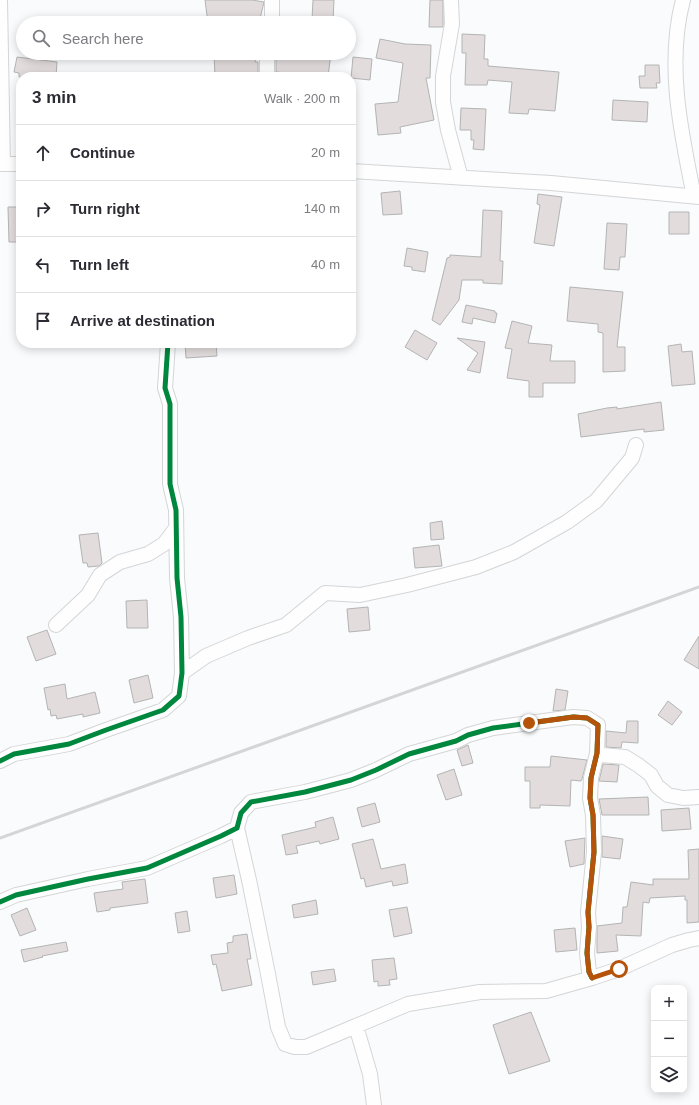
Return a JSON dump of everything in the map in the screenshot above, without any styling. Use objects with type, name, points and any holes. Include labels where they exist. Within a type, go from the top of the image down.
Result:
[{"type":"street","points":[[0,0],[1,164],[16,164]]},
{"type":"street","points":[[272,0],[272,16]]},
{"type":"street","points":[[450,0],[452,24],[443,76],[443,102],[449,136],[461,178]]},
{"type":"street","points":[[356,171],[551,183],[696,197],[684,146],[675,77],[676,46],[683,0]]},
{"type":"street","points":[[267,60],[267,72]]},
{"type":"street","points":[[0,761],[14,754],[69,744],[163,710],[179,696],[182,673],[181,617],[177,578],[176,510],[170,484],[170,404],[165,388],[168,348]]},
{"type":"street","points":[[182,673],[206,656],[248,638],[286,625],[325,593],[360,595],[407,585],[476,567],[514,552],[567,522],[596,501],[632,458],[636,445]]},
{"type":"street","points":[[56,624],[88,595],[100,575],[120,562],[148,554],[164,544],[176,528]]},
{"type":"street","points":[[592,978],[589,972],[587,953],[589,927],[588,912],[594,852],[593,815],[590,798],[591,778],[597,753],[598,725],[587,718],[574,717],[493,728],[468,734],[456,741],[409,754],[351,780],[305,792],[251,802],[241,813],[237,828],[249,880],[278,1027],[285,1044],[295,1047],[306,1047],[408,1004],[480,992],[546,991],[592,978],[619,969],[672,945],[699,938]]},
{"type":"street","points":[[597,753],[601,755],[625,757],[651,775],[657,786],[668,795],[684,798],[699,797]]},
{"type":"street","points":[[0,902],[16,896],[88,879],[147,868],[237,828]]},
{"type":"street","points":[[356,1026],[370,1074],[374,1105]]},
{"type":"building","points":[[205,0],[252,0],[264,2],[261,16],[207,16]]},
{"type":"building","points":[[313,0],[334,0],[333,16],[312,16]]},
{"type":"building","points":[[430,0],[443,0],[443,27],[429,27]]},
{"type":"building","points":[[462,34],[485,35],[484,59],[488,59],[488,66],[559,72],[555,111],[529,109],[528,114],[509,113],[512,82],[488,80],[487,85],[465,85],[466,53],[462,53]]},
{"type":"building","points":[[380,39],[405,44],[431,45],[430,78],[426,78],[434,120],[400,127],[401,133],[378,135],[375,104],[398,102],[403,63],[376,58]]},
{"type":"building","points":[[356,57],[372,59],[370,80],[356,79],[356,72],[352,72],[353,60],[356,60]]},
{"type":"building","points":[[16,60],[41,60],[57,62],[56,72],[14,72]]},
{"type":"building","points":[[214,60],[255,60],[255,62],[258,62],[258,72],[215,72]]},
{"type":"building","points":[[276,60],[330,60],[329,72],[276,72]]},
{"type":"building","points":[[645,65],[659,65],[660,83],[656,83],[657,88],[640,88],[639,76],[645,76]]},
{"type":"building","points":[[613,100],[648,102],[647,122],[612,120]]},
{"type":"building","points":[[461,108],[486,109],[484,150],[473,149],[474,140],[471,140],[471,130],[460,130]]},
{"type":"building","points":[[400,191],[402,214],[383,215],[381,193]]},
{"type":"building","points":[[538,194],[562,197],[554,246],[534,243],[540,205],[537,204]]},
{"type":"building","points":[[8,207],[16,207],[16,242],[9,242]]},
{"type":"building","points":[[483,210],[502,211],[500,261],[503,261],[502,284],[483,283],[483,280],[462,280],[459,300],[440,325],[432,320],[447,258],[450,257],[450,255],[481,257]]},
{"type":"building","points":[[669,212],[689,212],[689,234],[669,234]]},
{"type":"building","points":[[607,223],[627,224],[625,257],[620,257],[619,270],[604,269]]},
{"type":"building","points":[[407,248],[428,252],[425,272],[412,270],[412,267],[404,266]]},
{"type":"building","points":[[570,287],[623,292],[617,347],[625,347],[625,371],[603,372],[603,333],[598,332],[598,324],[567,321]]},
{"type":"building","points":[[466,305],[495,311],[495,313],[497,313],[495,323],[473,318],[472,324],[462,322]]},
{"type":"building","points":[[512,321],[532,326],[528,343],[552,345],[550,361],[575,361],[575,383],[543,383],[543,397],[529,397],[529,381],[507,378],[512,349],[505,348]]},
{"type":"building","points":[[415,330],[437,343],[427,360],[405,347]]},
{"type":"building","points":[[457,338],[485,342],[480,373],[467,370],[478,353]]},
{"type":"building","points":[[681,344],[682,352],[692,351],[695,384],[672,386],[668,346]]},
{"type":"building","points":[[185,348],[216,348],[217,356],[186,358]]},
{"type":"building","points":[[661,402],[664,430],[644,432],[644,429],[581,437],[578,414],[607,408],[617,407],[617,409]]},
{"type":"building","points":[[442,521],[444,539],[431,540],[430,523]]},
{"type":"building","points":[[98,533],[102,563],[99,566],[88,567],[87,563],[83,563],[79,535]]},
{"type":"building","points":[[439,545],[442,566],[415,568],[413,548]]},
{"type":"building","points":[[147,600],[148,628],[127,628],[126,601]]},
{"type":"building","points":[[368,607],[370,630],[349,632],[347,609]]},
{"type":"building","points":[[47,630],[56,654],[36,661],[27,637]]},
{"type":"building","points":[[699,636],[699,669],[684,660]]},
{"type":"building","points":[[148,675],[153,698],[134,703],[129,680]]},
{"type":"building","points":[[65,684],[67,699],[95,692],[100,713],[83,717],[83,714],[57,719],[56,715],[51,716],[50,709],[48,710],[44,688]]},
{"type":"building","points":[[556,689],[568,691],[565,710],[553,711]]},
{"type":"building","points":[[668,701],[682,712],[672,725],[658,715]]},
{"type":"building","points":[[627,721],[638,721],[638,743],[622,742],[621,748],[606,747],[606,731],[626,733]]},
{"type":"building","points":[[468,745],[473,763],[462,766],[457,750]]},
{"type":"building","points":[[551,756],[587,760],[582,779],[581,781],[571,780],[570,806],[540,805],[540,808],[530,808],[530,781],[525,781],[525,767],[550,767]]},
{"type":"building","points":[[603,764],[619,765],[617,782],[599,781]]},
{"type":"building","points":[[454,769],[462,795],[446,800],[437,775]]},
{"type":"building","points":[[648,797],[649,815],[602,815],[599,799]]},
{"type":"building","points":[[375,803],[380,822],[362,827],[357,808]]},
{"type":"building","points":[[689,808],[691,829],[662,831],[661,810]]},
{"type":"building","points":[[333,817],[339,839],[320,844],[319,841],[296,846],[298,853],[286,855],[282,835],[316,827],[315,822]]},
{"type":"building","points":[[602,836],[623,839],[620,859],[602,857]]},
{"type":"building","points":[[585,838],[584,864],[570,867],[565,841]]},
{"type":"building","points":[[373,839],[381,869],[405,864],[408,883],[393,886],[392,881],[366,887],[364,878],[361,879],[352,844]]},
{"type":"building","points":[[699,849],[699,922],[687,923],[687,900],[685,900],[685,896],[650,898],[649,903],[643,902],[641,936],[616,935],[618,951],[597,953],[597,926],[622,923],[623,907],[627,907],[631,882],[653,885],[653,879],[689,879],[688,850]]},
{"type":"building","points":[[234,875],[237,894],[216,898],[213,878]]},
{"type":"building","points":[[145,879],[148,903],[110,908],[110,910],[97,912],[94,893],[123,889],[122,882]]},
{"type":"building","points":[[316,900],[318,914],[294,918],[292,905]]},
{"type":"building","points":[[407,907],[412,933],[394,937],[389,910]]},
{"type":"building","points":[[27,908],[36,930],[20,936],[11,915]]},
{"type":"building","points":[[187,911],[190,931],[178,933],[175,913]]},
{"type":"building","points":[[575,928],[577,950],[556,952],[554,930]]},
{"type":"building","points":[[247,934],[251,959],[247,959],[252,985],[222,991],[216,964],[213,965],[211,955],[228,953],[227,943],[233,942],[233,936]]},
{"type":"building","points":[[66,942],[68,951],[42,956],[43,957],[24,962],[21,950]]},
{"type":"building","points":[[394,958],[397,979],[389,980],[390,985],[378,986],[378,981],[374,982],[372,960]]},
{"type":"building","points":[[334,969],[336,981],[313,985],[311,972]]},
{"type":"building","points":[[531,1012],[550,1061],[509,1074],[493,1025]]},
{"type":"railway","points":[[0,838],[699,587]]},
{"type":"cycle path","points":[[0,761],[14,754],[69,744],[163,710],[179,696],[182,673],[181,617],[177,578],[176,510],[170,484],[170,404],[165,388],[168,348]]},
{"type":"cycle path","points":[[0,902],[16,895],[147,868],[237,828],[241,813],[251,802],[305,792],[351,780],[409,754],[456,741],[468,735],[493,728],[573,717],[587,718],[598,725],[597,753],[591,778],[590,798],[593,815],[594,852],[588,912],[589,927],[587,953],[589,972],[592,978]]},
{"type":"route","points":[[529,723],[574,717],[587,718],[598,725],[597,753],[591,778],[590,798],[594,828],[594,852],[588,912],[589,927],[587,953],[589,972],[592,978],[619,969]]}]
